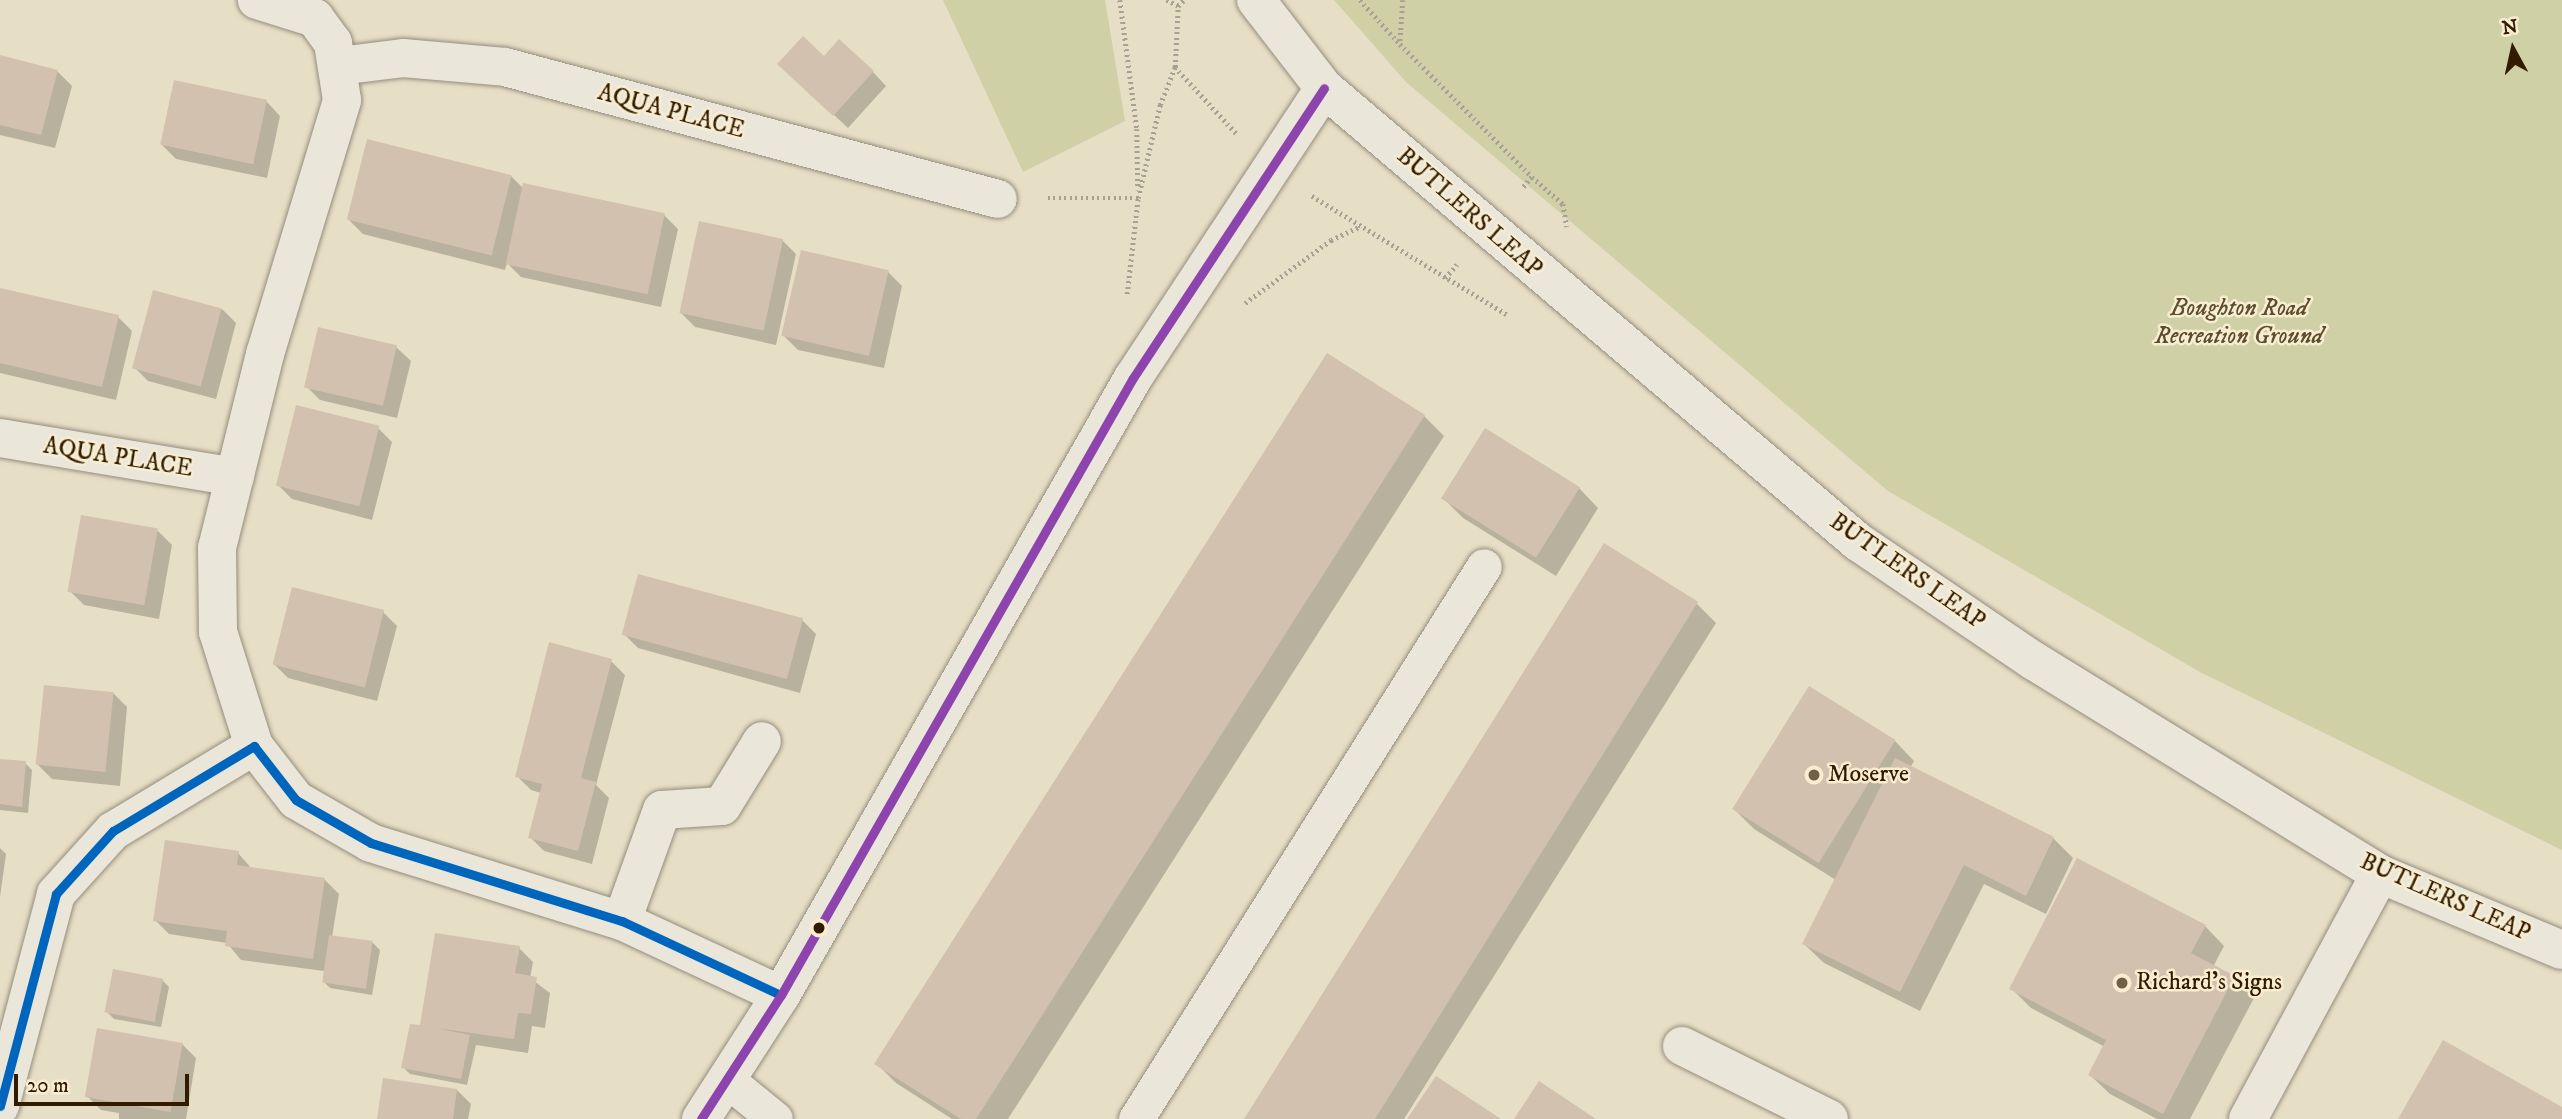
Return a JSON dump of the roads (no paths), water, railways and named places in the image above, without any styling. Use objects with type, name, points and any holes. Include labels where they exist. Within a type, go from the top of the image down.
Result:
[{"type":"street","points":[[257,0],[315,18],[333,43],[340,66],[342,100],[265,354],[217,548],[218,632],[254,746],[296,800],[371,843],[621,921],[781,995]]},
{"type":"street","name":"BUTLERS LEAP","points":[[1256,0],[1324,88],[1858,542],[2034,661],[2380,874],[2562,950]]},
{"type":"street","name":"AQUA PLACE","points":[[340,66],[403,58],[505,67],[998,199]]},
{"type":"street","points":[[701,1119],[781,995],[1133,378],[1324,88]]},
{"type":"street","name":"AQUA PLACE","points":[[0,438],[235,477]]},
{"type":"street","points":[[621,921],[663,810],[722,806],[762,741]]},
{"type":"street","points":[[0,1106],[56,894],[113,831],[254,746]]},
{"type":"street","points":[[2248,1119],[2380,874]]},
{"type":"street","points":[[1682,1046],[1829,1119]]},
{"type":"lane","points":[[1136,1119],[1484,566]]},
{"type":"lane","points":[[726,1079],[775,1119]]},
{"type":"place","name":"Moserve","points":[[1814,775]]},
{"type":"place","name":"Richard’s Signs","points":[[2122,983]]},
{"type":"park label","name":"Boughton Road Recreation Ground","points":[[2239,323]]}]
